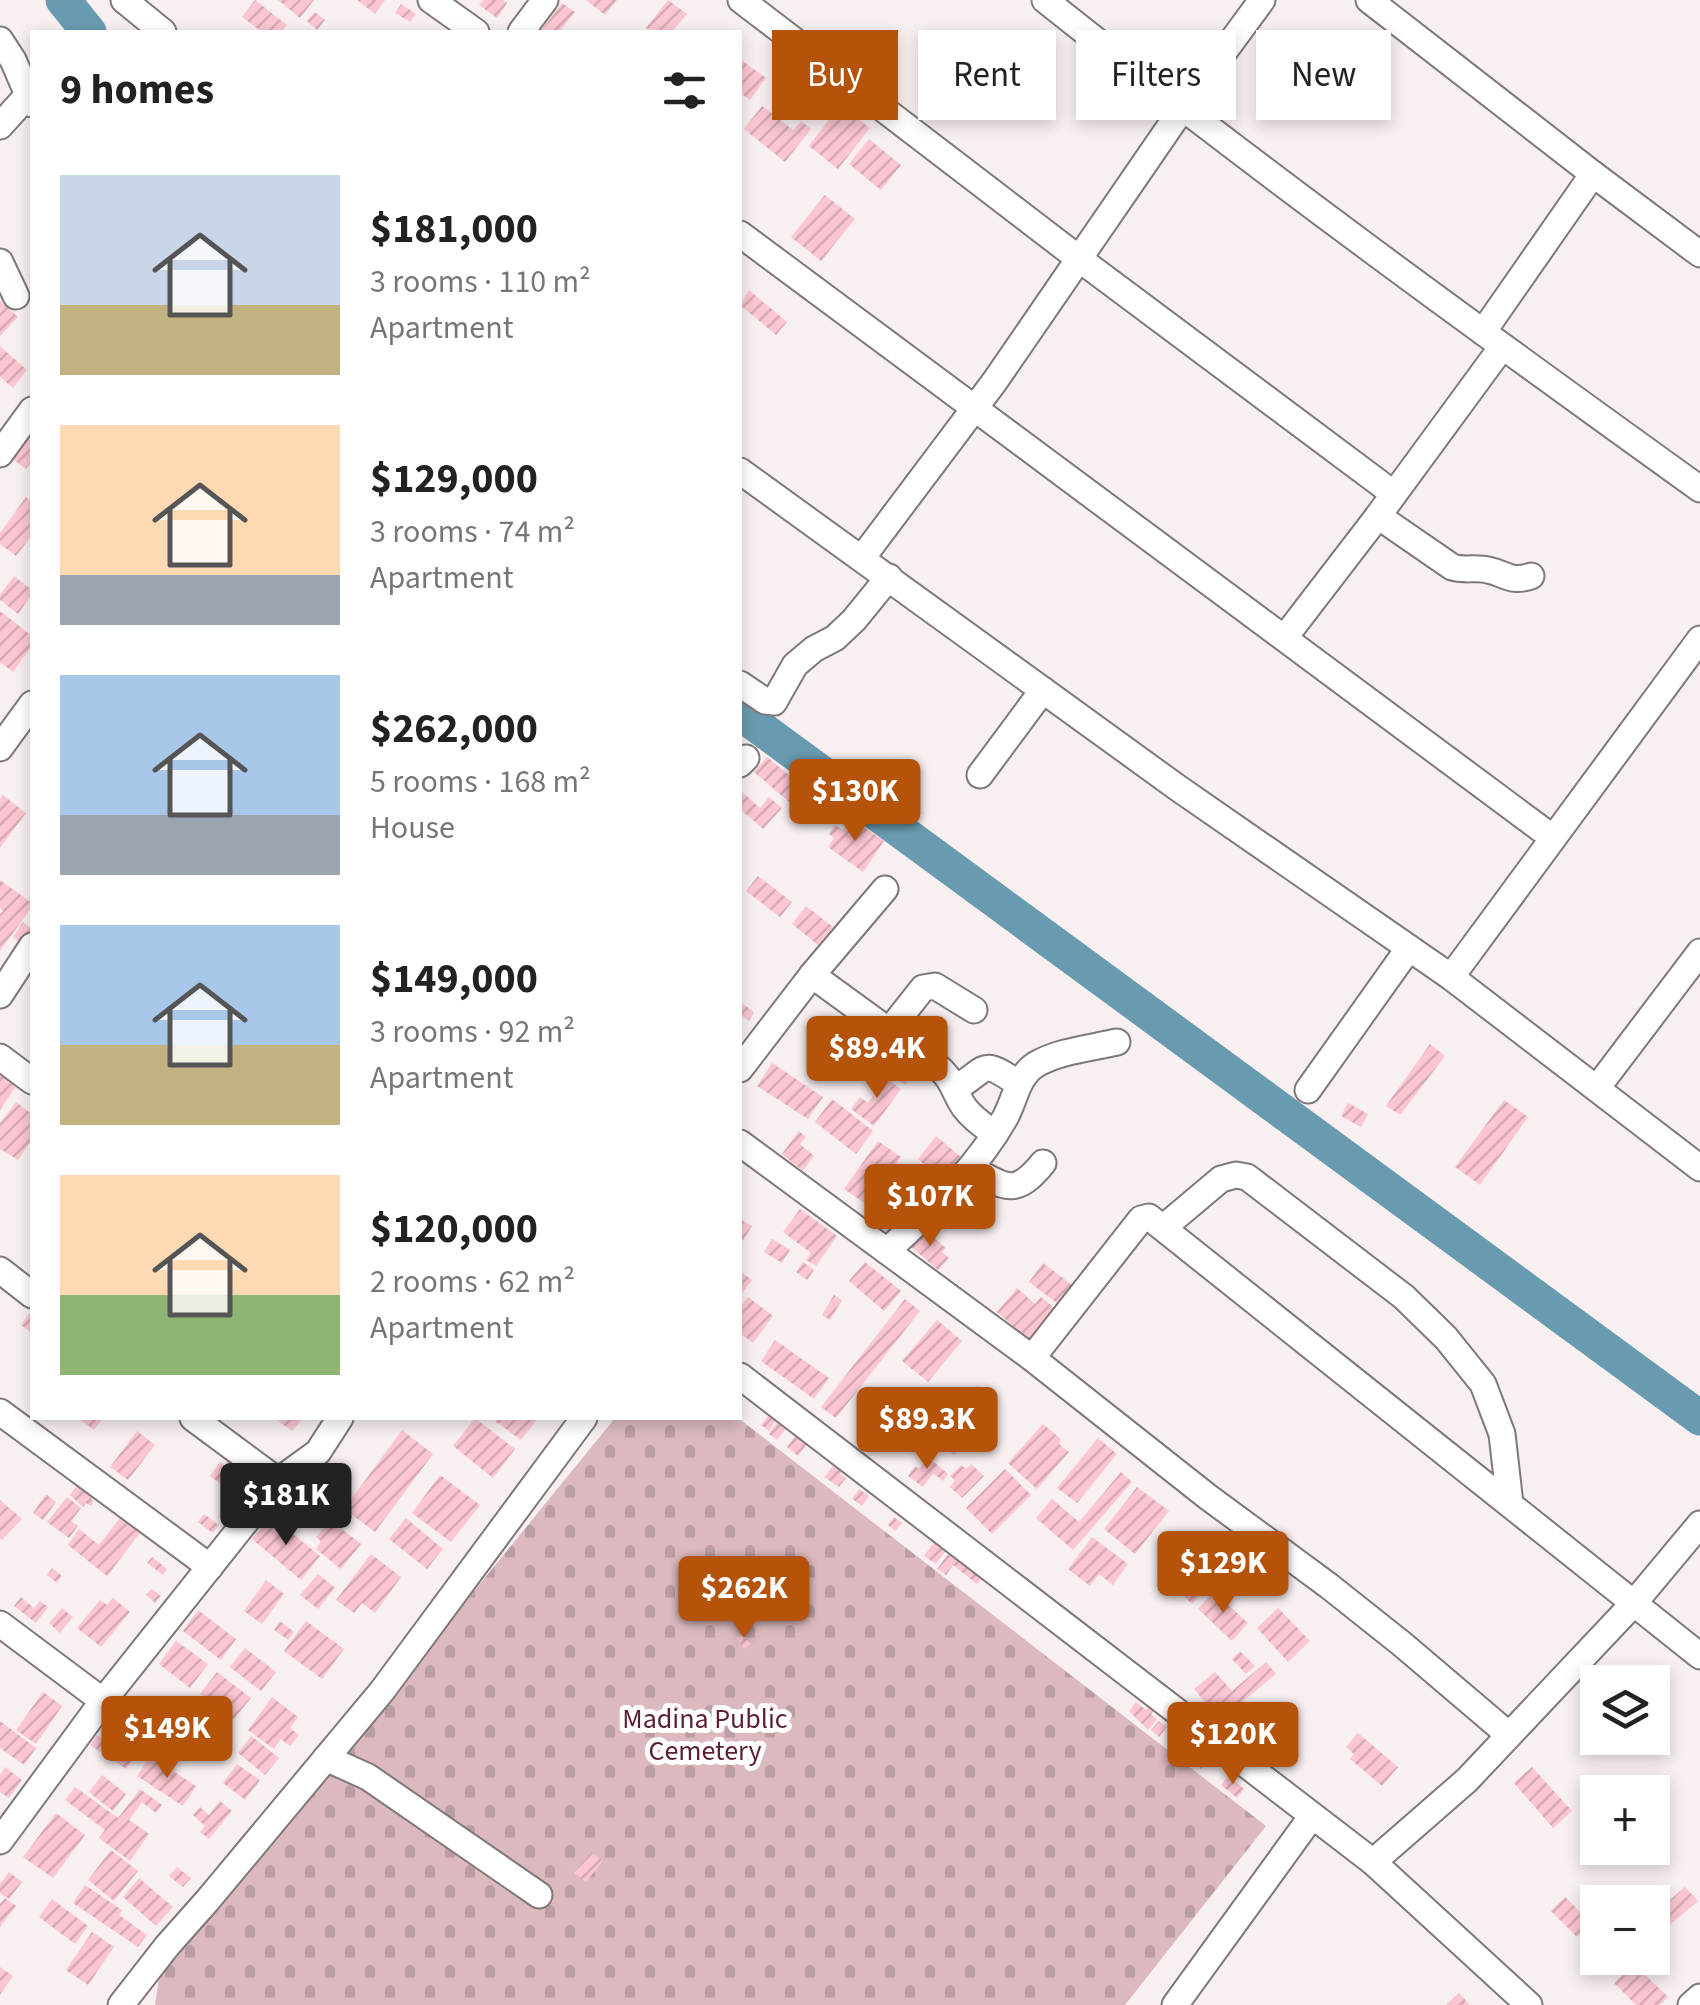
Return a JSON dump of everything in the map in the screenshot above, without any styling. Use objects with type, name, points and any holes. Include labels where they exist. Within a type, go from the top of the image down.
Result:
[{"type":"street","points":[[124,0],[160,30]]},
{"type":"street","points":[[432,0],[473,30]]},
{"type":"street","points":[[522,30],[545,0]]},
{"type":"street","points":[[741,0],[1394,494]]},
{"type":"street","points":[[1046,0],[1083,30]]},
{"type":"street","points":[[1236,35],[1262,0]]},
{"type":"street","points":[[1370,0],[1700,254]]},
{"type":"street","points":[[0,40],[30,100],[0,126]]},
{"type":"street","points":[[862,558],[1006,365],[1174,120]]},
{"type":"street","points":[[1197,120],[1700,489]]},
{"type":"street","points":[[1285,637],[1394,494],[1593,174]]},
{"type":"street","points":[[742,235],[1553,838]]},
{"type":"street","points":[[0,262],[16,296]]},
{"type":"street","points":[[0,454],[30,413]]},
{"type":"street","points":[[742,472],[1178,788],[1452,977],[1700,1168]]},
{"type":"street","points":[[1378,516],[1452,567],[1483,568],[1514,580],[1531,576]]},
{"type":"street","points":[[742,685],[765,701],[774,702],[795,665],[814,648],[836,638],[889,577]]},
{"type":"street","points":[[1452,977],[1700,639]]},
{"type":"street","points":[[980,775],[1043,690]]},
{"type":"street","points":[[0,748],[30,707]]},
{"type":"street","points":[[742,1066],[812,974],[885,889]]},
{"type":"street","points":[[1308,1090],[1409,948]]},
{"type":"street","points":[[0,995],[30,949]]},
{"type":"street","points":[[1597,1088],[1700,952]]},
{"type":"street","points":[[812,974],[950,1078],[970,1114],[995,1134]]},
{"type":"street","points":[[889,1031],[928,986],[936,986],[974,1010]]},
{"type":"street","points":[[887,1251],[942,1202],[971,1168],[1012,1106],[1026,1073],[1053,1057],[1117,1042]]},
{"type":"street","points":[[0,1057],[30,1080]]},
{"type":"street","points":[[955,1089],[988,1066],[1019,1084]]},
{"type":"street","points":[[742,1144],[1032,1358],[1388,1632],[1509,1735]]},
{"type":"street","points":[[971,1168],[997,1182],[1017,1186],[1030,1179],[1043,1163]]},
{"type":"street","points":[[1164,1227],[1221,1179],[1247,1176],[1404,1297],[1446,1338],[1482,1384],[1502,1434],[1510,1504]]},
{"type":"street","points":[[1032,1358],[1142,1219],[1149,1217],[1700,1656]]},
{"type":"street","points":[[0,1270],[30,1293]]},
{"type":"street","points":[[742,1378],[1373,1862],[1528,2005]]},
{"type":"street","points":[[0,1412],[210,1567]]},
{"type":"street","points":[[196,1420],[278,1481]]},
{"type":"street","points":[[0,1842],[104,1700],[278,1481],[318,1452],[339,1420]]},
{"type":"street","points":[[121,2005],[166,1946],[208,1902],[382,1691],[583,1420]]},
{"type":"street","points":[[1373,1862],[1467,1780],[1634,1603],[1700,1524]]},
{"type":"street","points":[[0,1624],[104,1700]]},
{"type":"street","points":[[326,1758],[368,1777],[539,1895]]},
{"type":"street","points":[[1183,2002],[1312,1816]]},
{"type":"street","points":[[1691,2005],[1700,1997]]},
{"type":"green space","name":"Madina Public Cemetery","points":[[613,1420],[741,1420],[1266,1826],[1125,2005],[155,2005],[159,1978]]},
{"type":"building","points":[[255,0],[287,25],[283,30],[259,30],[242,17]]},
{"type":"building","points":[[278,0],[314,0],[300,18]]},
{"type":"building","points":[[357,0],[385,0],[375,14]]},
{"type":"building","points":[[483,0],[507,3],[497,18],[479,5]]},
{"type":"building","points":[[586,0],[617,0],[605,15]]},
{"type":"building","points":[[668,0],[687,14],[674,30],[646,28]]},
{"type":"building","points":[[562,3],[575,12],[561,30],[542,30]]},
{"type":"building","points":[[401,4],[416,14],[410,22],[395,13]]},
{"type":"building","points":[[315,12],[325,20],[317,30],[307,21]]},
{"type":"building","points":[[742,60],[766,78],[750,100],[742,94]]},
{"type":"building","points":[[762,106],[772,114],[772,120],[780,120],[793,130],[801,121],[811,129],[785,162],[744,129]]},
{"type":"building","points":[[829,120],[860,120],[870,128],[838,169],[809,146]]},
{"type":"building","points":[[869,139],[901,165],[881,190],[849,164]]},
{"type":"building","points":[[825,195],[855,219],[821,261],[791,237]]},
{"type":"building","points":[[749,290],[787,322],[776,335],[742,307]]},
{"type":"building","points":[[0,301],[18,317],[0,336]]},
{"type":"building","points":[[0,346],[27,370],[13,388],[0,377]]},
{"type":"building","points":[[26,428],[30,431],[30,464],[26,469],[6,454]]},
{"type":"building","points":[[26,497],[30,500],[30,538],[16,556],[0,544],[0,533]]},
{"type":"building","points":[[14,576],[30,588],[30,597],[18,614],[0,600]]},
{"type":"building","points":[[0,611],[30,634],[30,649],[13,672],[0,662]]},
{"type":"building","points":[[767,757],[802,786],[789,802],[754,772]]},
{"type":"building","points":[[742,792],[760,808],[769,797],[782,808],[763,829],[742,811]]},
{"type":"building","points":[[3,795],[26,813],[0,848],[0,799]]},
{"type":"building","points":[[851,818],[884,841],[863,872],[828,847],[835,825],[843,830]]},
{"type":"building","points":[[758,876],[792,902],[780,917],[746,891]]},
{"type":"building","points":[[0,880],[30,902],[30,910],[0,951],[3,911]]},
{"type":"building","points":[[806,906],[833,927],[818,945],[792,924]]},
{"type":"building","points":[[23,922],[30,927],[24,945],[13,937]]},
{"type":"building","points":[[742,1003],[754,1012],[749,1021],[742,1016]]},
{"type":"building","points":[[1430,1044],[1445,1056],[1400,1115],[1386,1106]]},
{"type":"building","points":[[902,1047],[922,1062],[905,1085],[885,1070]]},
{"type":"building","points":[[772,1063],[823,1097],[808,1119],[757,1086]]},
{"type":"building","points":[[0,1067],[20,1080],[0,1110]]},
{"type":"building","points":[[877,1072],[901,1089],[874,1126],[851,1109],[860,1097],[868,1103],[881,1085],[872,1079]]},
{"type":"building","points":[[832,1099],[873,1131],[856,1154],[815,1122]]},
{"type":"building","points":[[1504,1100],[1528,1117],[1480,1185],[1455,1167]]},
{"type":"building","points":[[16,1102],[30,1112],[30,1142],[18,1160],[0,1149],[0,1123]]},
{"type":"building","points":[[1348,1103],[1368,1114],[1361,1127],[1341,1116]]},
{"type":"building","points":[[799,1131],[806,1137],[800,1144],[814,1156],[803,1171],[782,1154]]},
{"type":"building","points":[[936,1136],[961,1157],[943,1180],[918,1159]]},
{"type":"building","points":[[878,1141],[901,1157],[867,1205],[844,1189]]},
{"type":"building","points":[[800,1209],[837,1236],[816,1266],[806,1260],[811,1253],[783,1232]]},
{"type":"building","points":[[742,1220],[752,1226],[742,1242]]},
{"type":"building","points":[[923,1228],[946,1248],[942,1252],[949,1258],[938,1270],[909,1245]]},
{"type":"building","points":[[772,1239],[790,1250],[782,1263],[764,1252]]},
{"type":"building","points":[[803,1262],[814,1270],[807,1280],[796,1272]]},
{"type":"building","points":[[865,1262],[901,1291],[884,1311],[849,1281]]},
{"type":"building","points":[[1043,1263],[1076,1288],[1062,1307],[1029,1282]]},
{"type":"building","points":[[742,1272],[752,1280],[742,1293]]},
{"type":"building","points":[[1017,1288],[1035,1304],[1041,1297],[1057,1310],[1031,1341],[997,1312]]},
{"type":"building","points":[[834,1295],[842,1300],[830,1320],[822,1315]]},
{"type":"building","points":[[748,1297],[773,1316],[753,1343],[742,1335],[742,1304]]},
{"type":"building","points":[[905,1299],[920,1311],[836,1418],[821,1407]]},
{"type":"building","points":[[30,1312],[30,1332],[21,1325]]},
{"type":"building","points":[[937,1320],[962,1341],[928,1382],[902,1361]]},
{"type":"building","points":[[775,1340],[829,1378],[814,1399],[761,1361]]},
{"type":"building","points":[[977,1386],[998,1400],[987,1416],[997,1422],[989,1435],[949,1409],[962,1390],[971,1396]]},
{"type":"building","points":[[926,1392],[937,1401],[907,1440],[896,1431]]},
{"type":"building","points":[[937,1410],[970,1434],[954,1455],[921,1431]]},
{"type":"building","points":[[770,1413],[777,1419],[769,1431],[761,1425]]},
{"type":"building","points":[[81,1420],[102,1420],[94,1430]]},
{"type":"building","points":[[277,1420],[301,1420],[292,1431]]},
{"type":"building","points":[[473,1420],[478,1420],[515,1449],[493,1478],[453,1446]]},
{"type":"building","points":[[496,1420],[536,1420],[521,1440]]},
{"type":"building","points":[[779,1420],[788,1426],[777,1440],[769,1434]]},
{"type":"building","points":[[1043,1424],[1069,1452],[1037,1489],[1008,1463]]},
{"type":"building","points":[[402,1430],[433,1454],[375,1532],[344,1509]]},
{"type":"building","points":[[137,1431],[155,1445],[128,1480],[110,1467]]},
{"type":"building","points":[[796,1435],[807,1444],[798,1456],[787,1447]]},
{"type":"building","points":[[1098,1438],[1117,1454],[1077,1503],[1057,1488]]},
{"type":"building","points":[[928,1457],[948,1474],[943,1481],[933,1473],[923,1487],[908,1476]]},
{"type":"building","points":[[231,1459],[260,1474],[241,1499],[210,1476],[220,1462],[225,1466]]},
{"type":"building","points":[[971,1464],[984,1476],[962,1498],[950,1487],[955,1480],[950,1476],[961,1465],[966,1469]]},
{"type":"building","points":[[834,1465],[846,1478],[839,1487],[824,1477]]},
{"type":"building","points":[[1005,1469],[1031,1495],[992,1534],[966,1508]]},
{"type":"building","points":[[1121,1472],[1132,1482],[1073,1550],[1036,1518],[1052,1499],[1079,1522]]},
{"type":"building","points":[[440,1475],[480,1505],[451,1542],[412,1513]]},
{"type":"building","points":[[82,1478],[99,1489],[91,1506],[86,1503],[83,1507],[70,1495]]},
{"type":"building","points":[[1137,1487],[1169,1511],[1135,1554],[1104,1529]]},
{"type":"building","points":[[859,1489],[869,1496],[862,1506],[852,1499]]},
{"type":"building","points":[[46,1494],[56,1502],[43,1520],[33,1513]]},
{"type":"building","points":[[67,1497],[81,1508],[71,1521],[78,1526],[69,1538],[47,1522]]},
{"type":"building","points":[[0,1500],[22,1519],[2,1540],[0,1538]]},
{"type":"building","points":[[123,1514],[143,1529],[107,1576],[68,1545],[79,1529],[99,1545]]},
{"type":"building","points":[[204,1514],[219,1525],[213,1533],[198,1522]]},
{"type":"building","points":[[271,1516],[320,1556],[301,1580],[252,1539]]},
{"type":"building","points":[[894,1517],[902,1523],[895,1531],[888,1525]]},
{"type":"building","points":[[406,1518],[443,1549],[427,1569],[389,1539]]},
{"type":"building","points":[[330,1520],[361,1544],[341,1569],[316,1549],[321,1541],[316,1537]]},
{"type":"building","points":[[1092,1537],[1128,1564],[1113,1585],[1099,1574],[1090,1586],[1068,1569]]},
{"type":"building","points":[[935,1541],[947,1549],[936,1564],[924,1556]]},
{"type":"building","points":[[951,1550],[984,1575],[977,1584],[953,1565],[946,1575],[937,1569]]},
{"type":"building","points":[[1175,1551],[1210,1585],[1192,1604],[1157,1570]]},
{"type":"building","points":[[371,1554],[401,1577],[375,1613],[362,1603],[354,1613],[336,1600]]},
{"type":"building","points":[[152,1557],[167,1569],[163,1575],[147,1563]]},
{"type":"building","points":[[52,1568],[62,1576],[57,1583],[47,1575]]},
{"type":"building","points":[[318,1574],[335,1588],[318,1609],[300,1595]]},
{"type":"building","points":[[266,1580],[284,1594],[262,1624],[244,1611]]},
{"type":"building","points":[[152,1589],[161,1596],[155,1603],[146,1595]]},
{"type":"building","points":[[1214,1592],[1248,1623],[1232,1641],[1198,1609]]},
{"type":"building","points":[[21,1597],[34,1608],[40,1601],[48,1607],[36,1623],[14,1606]]},
{"type":"building","points":[[113,1598],[130,1612],[101,1647],[77,1628],[100,1600],[107,1605]]},
{"type":"building","points":[[62,1608],[73,1617],[60,1633],[49,1623]]},
{"type":"building","points":[[1278,1608],[1310,1641],[1288,1662],[1257,1628]]},
{"type":"building","points":[[198,1610],[236,1639],[221,1660],[183,1631]]},
{"type":"building","points":[[280,1621],[294,1632],[288,1640],[274,1630]]},
{"type":"building","points":[[306,1621],[344,1649],[322,1679],[284,1651]]},
{"type":"building","points":[[743,1634],[751,1644],[744,1649],[736,1638]]},
{"type":"building","points":[[176,1641],[208,1664],[190,1688],[159,1664]]},
{"type":"building","points":[[245,1648],[276,1672],[261,1691],[230,1667]]},
{"type":"building","points":[[1240,1651],[1255,1666],[1246,1674],[1232,1659]]},
{"type":"building","points":[[1266,1662],[1276,1674],[1220,1720],[1194,1689],[1215,1672],[1232,1691]]},
{"type":"building","points":[[217,1672],[251,1698],[233,1720],[200,1694]]},
{"type":"building","points":[[43,1692],[62,1706],[36,1744],[16,1730]]},
{"type":"building","points":[[272,1697],[298,1717],[290,1728],[299,1735],[290,1746],[281,1739],[274,1749],[248,1730]]},
{"type":"building","points":[[1136,1702],[1146,1710],[1150,1705],[1155,1709],[1151,1714],[1157,1719],[1148,1730],[1129,1711]]},
{"type":"building","points":[[113,1709],[123,1716],[117,1725],[106,1718]]},
{"type":"building","points":[[0,1721],[36,1748],[24,1765],[0,1748]]},
{"type":"building","points":[[1159,1721],[1167,1727],[1159,1737],[1151,1730]]},
{"type":"building","points":[[1358,1733],[1398,1767],[1382,1786],[1350,1759],[1354,1754],[1346,1747]]},
{"type":"building","points":[[97,1735],[107,1741],[100,1752],[90,1745]]},
{"type":"building","points":[[116,1736],[138,1752],[126,1769],[104,1753]]},
{"type":"building","points":[[251,1736],[279,1758],[265,1775],[238,1753]]},
{"type":"building","points":[[1197,1750],[1209,1760],[1201,1769],[1190,1759]]},
{"type":"building","points":[[150,1756],[196,1786],[183,1806],[137,1776]]},
{"type":"building","points":[[237,1764],[260,1780],[245,1800],[223,1783]]},
{"type":"building","points":[[5,1767],[22,1780],[9,1798],[0,1792],[0,1775]]},
{"type":"building","points":[[1532,1767],[1572,1811],[1553,1828],[1514,1783]]},
{"type":"building","points":[[102,1775],[126,1794],[113,1811],[89,1792]]},
{"type":"building","points":[[1229,1776],[1244,1789],[1237,1798],[1221,1785]]},
{"type":"building","points":[[75,1787],[118,1818],[140,1789],[162,1805],[156,1813],[142,1802],[129,1820],[149,1834],[130,1861],[99,1838],[105,1830],[65,1800]]},
{"type":"building","points":[[220,1801],[232,1811],[209,1839],[200,1832],[205,1826],[193,1815],[200,1807],[209,1815]]},
{"type":"building","points":[[56,1813],[85,1835],[53,1878],[23,1857]]},
{"type":"building","points":[[111,1850],[138,1871],[114,1901],[88,1880]]},
{"type":"building","points":[[591,1852],[603,1861],[586,1882],[574,1873]]},
{"type":"building","points":[[177,1867],[191,1878],[183,1887],[169,1876]]},
{"type":"building","points":[[9,1872],[22,1882],[9,1899],[0,1893],[0,1884]]},
{"type":"building","points":[[139,1878],[173,1907],[156,1926],[123,1897]]},
{"type":"building","points":[[85,1885],[122,1910],[119,1915],[147,1935],[138,1947],[73,1903]]},
{"type":"building","points":[[1685,1887],[1698,1901],[1670,1925],[1670,1900]]},
{"type":"building","points":[[1565,1897],[1580,1912],[1580,1934],[1577,1937],[1551,1911]]},
{"type":"building","points":[[5,1898],[16,1906],[0,1927],[0,1904]]},
{"type":"building","points":[[52,1899],[88,1926],[75,1944],[39,1917]]},
{"type":"building","points":[[92,1932],[114,1947],[88,1985],[66,1970]]},
{"type":"building","points":[[0,1967],[13,1976],[0,1995]]},
{"type":"building","points":[[1622,1975],[1645,1975],[1668,1997],[1660,2005],[1636,2005],[1614,1983]]},
{"type":"building","points":[[1459,1993],[1470,2005],[1446,2005]]},
{"type":"waterway","points":[[63,0],[87,30]]},
{"type":"waterway","points":[[742,714],[1700,1418]]}]
